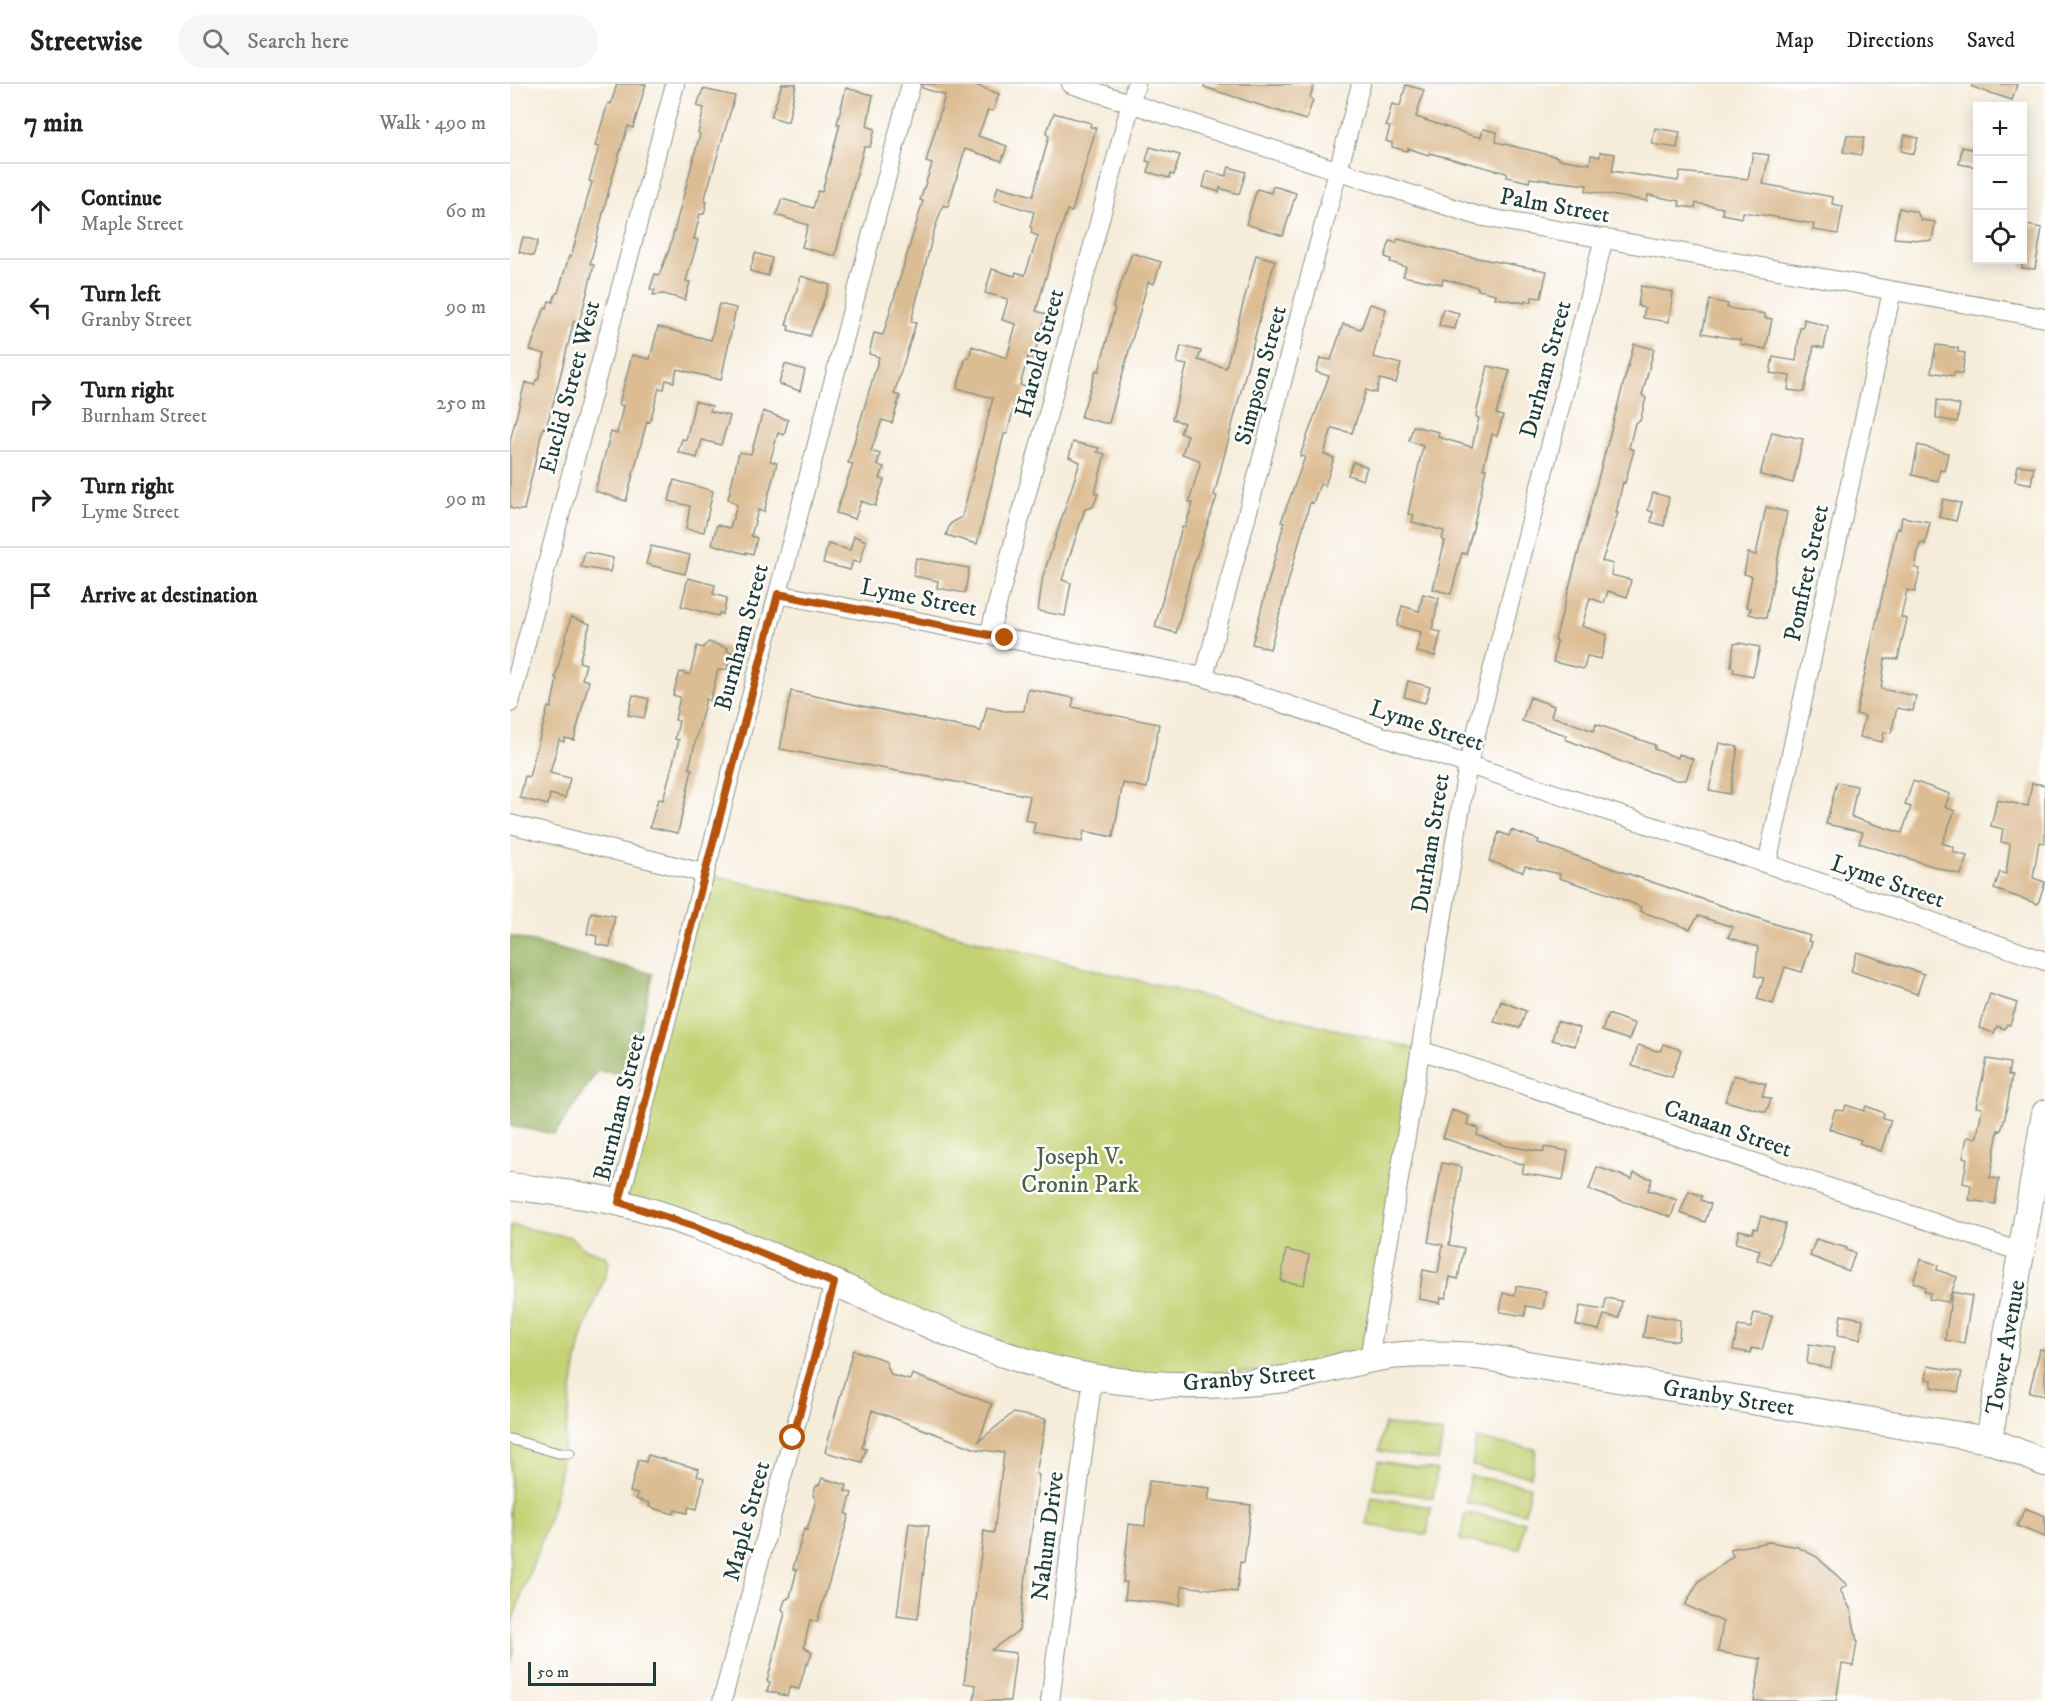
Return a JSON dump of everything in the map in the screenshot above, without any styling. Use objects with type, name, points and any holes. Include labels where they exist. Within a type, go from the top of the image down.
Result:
[{"type":"main road","name":"Tower Avenue","points":[[1989,1440],[2045,1113]]},
{"type":"main road","name":"Granby Street","points":[[510,1186],[619,1202],[702,1229],[1009,1357],[1093,1377],[1162,1384],[1223,1384],[1285,1379],[1369,1359],[1439,1354],[1478,1356],[1989,1440],[2045,1462]]},
{"type":"street","name":"Euclid Street West","points":[[510,703],[675,84]]},
{"type":"street","name":"Burnham Street","points":[[619,1202],[703,873],[911,84]]},
{"type":"street","name":"Palm Street","points":[[1071,84],[1478,216],[2045,318]]},
{"type":"street","name":"Harold Street","points":[[989,635],[1136,84]]},
{"type":"street","name":"Simpson Street","points":[[1204,677],[1361,84]]},
{"type":"street","name":"Durham Street","points":[[1369,1359],[1468,764],[1604,238]]},
{"type":"street","name":"Pomfret Street","points":[[1767,864],[1892,291]]},
{"type":"street","name":"Lyme Street","points":[[778,594],[1204,677],[1767,864],[2045,960]]},
{"type":"street","points":[[510,824],[703,873]]},
{"type":"street","name":"Canaan Street","points":[[1420,1050],[2021,1252]]},
{"type":"street","name":"Maple Street","points":[[722,1701],[834,1283]]},
{"type":"street","name":"Nahum Drive","points":[[1050,1701],[1093,1377]]},
{"type":"lane","points":[[510,1439],[558,1453],[570,1453]]},
{"type":"green space","name":"Joseph V. Cronin Park","points":[[703,873],[1420,1050],[1369,1359],[1332,1369],[1093,1377],[619,1202]]},
{"type":"green space","points":[[510,936],[653,974],[629,1074],[597,1071],[555,1134],[510,1126]]},
{"type":"green space","points":[[510,1225],[570,1237],[583,1248],[605,1256],[609,1261],[604,1281],[582,1338],[556,1492],[547,1525],[512,1622],[514,1645],[510,1662]]},
{"type":"green space","points":[[1384,1424],[1443,1433],[1438,1461],[1379,1451]]},
{"type":"green space","points":[[1476,1439],[1536,1449],[1531,1476],[1472,1466]]},
{"type":"green space","points":[[1378,1461],[1437,1470],[1433,1498],[1373,1488]]},
{"type":"green space","points":[[1470,1476],[1530,1486],[1525,1513],[1466,1503]]},
{"type":"green space","points":[[1372,1497],[1431,1507],[1427,1535],[1367,1525]]},
{"type":"green space","points":[[1465,1513],[1524,1522],[1520,1549],[1460,1540]]},
{"type":"building","points":[[617,84],[646,84],[633,128],[628,126],[611,182],[590,264],[594,265],[585,301],[579,322],[574,321],[546,428],[543,427],[524,510],[518,510],[510,508],[510,441],[525,382],[534,385],[538,380],[545,354],[530,350],[545,307],[547,308],[549,301],[553,302],[558,293],[569,256],[571,257],[592,182],[589,181],[599,147],[595,146],[608,103],[611,104]]},
{"type":"building","points":[[782,84],[796,84],[788,122],[771,117]]},
{"type":"building","points":[[922,84],[973,84],[999,94],[993,111],[988,110],[978,136],[1007,146],[1002,161],[965,149],[948,207],[943,205],[934,231],[911,322],[916,323],[894,394],[900,396],[892,423],[882,420],[871,451],[880,454],[877,465],[884,467],[880,479],[884,480],[875,506],[861,501],[855,519],[836,513],[853,464],[848,463],[879,357],[869,354],[874,333],[883,335],[923,201],[920,200],[932,164],[926,162],[945,95],[922,88]]},
{"type":"building","points":[[1205,84],[1314,84],[1310,98],[1313,100],[1306,120],[1204,87]]},
{"type":"building","points":[[1972,84],[2017,84],[2012,100],[1972,87]]},
{"type":"building","points":[[1406,85],[1424,90],[1416,117],[1473,136],[1481,137],[1483,129],[1497,132],[1496,142],[1558,157],[1558,159],[1590,164],[1591,155],[1600,157],[1600,152],[1615,154],[1612,171],[1678,181],[1680,172],[1748,179],[1753,153],[1769,155],[1763,184],[1833,197],[1832,204],[1843,206],[1838,234],[1813,230],[1814,224],[1775,217],[1743,212],[1742,218],[1722,214],[1723,208],[1696,203],[1695,208],[1679,206],[1680,201],[1648,195],[1647,201],[1586,191],[1587,185],[1530,178],[1529,182],[1507,177],[1507,173],[1429,153],[1428,155],[1408,148],[1407,151],[1392,147],[1392,143],[1386,141],[1390,127],[1386,126],[1392,104],[1400,106]]},
{"type":"building","points":[[846,88],[873,95],[867,126],[875,129],[870,147],[864,147],[835,256],[802,247],[808,225],[776,215],[782,199],[813,208],[818,191],[822,192],[840,124],[837,124]]},
{"type":"building","points":[[703,89],[735,96],[704,201],[707,202],[704,214],[700,214],[694,239],[698,240],[686,281],[690,282],[685,300],[664,294],[653,295],[655,290],[650,289],[655,274],[659,275],[669,250],[700,134],[698,133],[704,108],[697,106]]},
{"type":"building","points":[[1054,113],[1091,123],[1090,127],[1096,128],[1072,212],[1067,210],[1036,311],[1046,314],[1033,359],[1028,357],[1020,385],[1026,387],[1021,405],[1015,403],[1007,434],[1004,434],[977,544],[946,535],[950,524],[962,517],[993,398],[957,388],[966,357],[969,358],[972,346],[1007,358],[1016,324],[1002,320],[1008,299],[985,293],[992,269],[1015,276],[1016,272],[1025,275],[1038,236],[1031,233],[1032,228],[1030,227],[1034,212],[994,200],[998,186],[1033,196],[1049,136],[1046,134]]},
{"type":"building","points":[[1655,128],[1680,132],[1677,148],[1652,144]]},
{"type":"building","points":[[1847,135],[1864,138],[1861,155],[1843,152]]},
{"type":"building","points":[[1905,135],[1918,138],[1914,154],[1901,151]]},
{"type":"building","points":[[1150,147],[1180,155],[1174,175],[1170,174],[1169,178],[1148,172],[1150,162],[1146,161]]},
{"type":"building","points":[[1962,147],[1973,149],[1973,166],[1959,164]]},
{"type":"building","points":[[1229,167],[1246,172],[1239,194],[1220,188],[1219,192],[1203,187],[1207,171],[1226,176]]},
{"type":"building","points":[[1273,186],[1296,193],[1283,236],[1246,224],[1257,189],[1271,193]]},
{"type":"building","points":[[1899,208],[1917,212],[1921,220],[1935,222],[1932,241],[1894,238]]},
{"type":"building","points":[[2027,225],[2042,228],[2035,269],[2022,268],[2022,264],[2027,264]]},
{"type":"building","points":[[523,237],[538,241],[533,256],[519,252]]},
{"type":"building","points":[[1398,239],[1461,255],[1547,271],[1541,298],[1532,297],[1532,302],[1525,300],[1525,303],[1495,298],[1496,294],[1478,290],[1478,287],[1443,279],[1442,284],[1403,276],[1406,267],[1390,262],[1391,259],[1385,257],[1390,241],[1396,243]]},
{"type":"building","points":[[755,253],[772,258],[768,276],[750,271]]},
{"type":"building","points":[[1132,253],[1161,262],[1154,284],[1148,282],[1109,423],[1104,423],[1081,417],[1096,370],[1099,371],[1115,308],[1113,307]]},
{"type":"building","points":[[1256,255],[1275,260],[1214,495],[1217,496],[1192,570],[1176,633],[1155,627],[1182,527],[1185,527],[1193,503],[1189,502],[1200,464],[1199,460],[1182,454],[1188,435],[1180,433],[1184,423],[1172,419],[1187,365],[1177,363],[1181,346],[1201,351],[1198,360],[1226,368]]},
{"type":"building","points":[[801,276],[830,285],[810,336],[788,330],[789,326],[786,325]]},
{"type":"building","points":[[1641,286],[1673,292],[1669,322],[1643,318],[1645,308],[1638,306]]},
{"type":"building","points":[[1710,300],[1728,304],[1727,308],[1765,314],[1765,318],[1772,319],[1766,349],[1740,344],[1741,340],[1702,333]]},
{"type":"building","points":[[719,304],[736,308],[721,380],[677,369],[674,382],[666,380],[664,389],[659,388],[650,422],[647,421],[626,501],[595,491],[611,432],[617,434],[623,406],[619,404],[632,355],[650,359],[658,327],[711,340]]},
{"type":"building","points":[[1370,304],[1386,309],[1373,357],[1401,364],[1396,383],[1380,379],[1376,393],[1366,390],[1352,433],[1332,428],[1324,454],[1334,458],[1325,486],[1320,484],[1313,503],[1310,502],[1270,649],[1252,644],[1284,523],[1281,522],[1305,457],[1300,456],[1329,376],[1316,372],[1320,358],[1331,360],[1343,324],[1361,329]]},
{"type":"building","points":[[1443,309],[1459,313],[1455,329],[1439,326]]},
{"type":"building","points":[[1804,319],[1828,327],[1824,348],[1814,346],[1804,392],[1788,390],[1790,376],[1770,373],[1773,357],[1796,361],[1800,328],[1803,328]]},
{"type":"building","points":[[1634,344],[1654,349],[1642,395],[1646,398],[1640,421],[1635,423],[1629,448],[1634,450],[1625,483],[1623,482],[1616,513],[1618,513],[1602,561],[1613,564],[1611,575],[1631,580],[1627,597],[1608,591],[1604,603],[1590,598],[1582,626],[1607,635],[1601,659],[1587,656],[1584,669],[1553,662],[1557,641],[1555,640]]},
{"type":"building","points":[[1936,345],[1958,348],[1958,352],[1965,353],[1962,374],[1954,372],[1954,376],[1931,372]]},
{"type":"building","points":[[785,364],[805,370],[800,391],[779,384]]},
{"type":"building","points":[[1488,366],[1510,371],[1496,414],[1503,416],[1497,436],[1492,434],[1483,469],[1486,469],[1473,529],[1466,554],[1462,553],[1451,594],[1433,589],[1445,541],[1442,540],[1444,531],[1412,522],[1414,515],[1408,514],[1423,446],[1409,441],[1413,426],[1439,432],[1438,437],[1472,447],[1479,418],[1476,417],[1477,410]]},
{"type":"building","points":[[1937,400],[1960,405],[1957,422],[1936,418]]},
{"type":"building","points":[[695,401],[712,406],[710,411],[730,416],[721,445],[702,440],[697,458],[678,452],[682,439],[686,440]]},
{"type":"building","points":[[763,411],[788,420],[784,435],[778,433],[770,461],[777,463],[764,512],[758,510],[751,536],[757,538],[753,554],[746,552],[746,554],[712,544],[717,525],[730,528],[737,505],[728,499],[739,452],[751,454]]},
{"type":"building","points":[[1772,432],[1803,439],[1793,483],[1760,475]]},
{"type":"building","points":[[1073,442],[1099,448],[1097,452],[1105,454],[1095,493],[1098,494],[1093,507],[1085,509],[1062,580],[1071,583],[1065,616],[1038,611],[1043,576],[1080,462],[1069,457]]},
{"type":"building","points":[[1918,445],[1948,453],[1944,471],[1940,470],[1938,481],[1912,475]]},
{"type":"building","points":[[1353,462],[1367,467],[1363,480],[1348,475]]},
{"type":"building","points":[[2018,465],[2034,467],[2031,484],[2015,481]]},
{"type":"building","points":[[674,480],[713,491],[704,532],[686,529],[690,506],[669,501]]},
{"type":"building","points":[[1653,493],[1669,497],[1664,526],[1651,522],[1653,512],[1648,510]]},
{"type":"building","points":[[1943,499],[1961,503],[1956,521],[1939,517]]},
{"type":"building","points":[[1766,507],[1787,512],[1766,618],[1749,614],[1751,608],[1746,607],[1752,576],[1744,574],[1748,553],[1756,555]]},
{"type":"building","points":[[1902,517],[1930,522],[1925,544],[1920,543],[1915,568],[1920,569],[1915,592],[1907,590],[1901,617],[1907,619],[1898,659],[1885,659],[1881,689],[1916,696],[1913,711],[1897,708],[1891,733],[1884,732],[1882,742],[1860,737],[1865,716],[1856,714],[1897,528],[1900,529]]},
{"type":"building","points":[[854,536],[866,541],[860,563],[853,561],[850,570],[823,563],[828,544],[850,550]]},
{"type":"building","points":[[651,546],[690,555],[685,574],[646,564]]},
{"type":"building","points":[[585,552],[613,558],[610,572],[581,567]]},
{"type":"building","points":[[916,558],[969,568],[965,593],[937,588],[938,581],[913,576]]},
{"type":"building","points":[[688,578],[715,585],[713,594],[727,598],[723,614],[719,613],[718,616],[681,606]]},
{"type":"building","points":[[1423,594],[1439,598],[1432,630],[1441,632],[1435,656],[1416,652],[1421,632],[1397,626],[1402,606],[1419,611]]},
{"type":"building","points":[[571,617],[590,624],[579,662],[586,664],[582,679],[589,681],[574,740],[565,738],[564,742],[559,740],[550,773],[570,778],[565,798],[550,794],[548,805],[520,798],[525,776],[529,777],[548,707],[551,708],[557,679],[555,678]]},
{"type":"building","points":[[708,642],[728,648],[727,651],[732,652],[727,669],[718,670],[710,701],[706,699],[689,768],[692,769],[678,833],[650,827],[658,799],[663,800],[679,740],[675,739],[679,721],[675,720],[680,697],[673,695],[677,681],[680,672],[690,675],[697,646],[703,648]]},
{"type":"building","points":[[1734,644],[1760,647],[1753,676],[1733,672],[1734,668],[1731,667]]},
{"type":"building","points":[[1408,681],[1430,687],[1425,703],[1404,697]]},
{"type":"building","points":[[1028,689],[1074,698],[1072,707],[1159,724],[1147,788],[1123,783],[1113,837],[1084,831],[1082,842],[1033,833],[1035,822],[1025,820],[1030,796],[780,749],[791,691],[981,731],[987,707],[1004,711],[1024,711]]},
{"type":"building","points":[[633,695],[649,699],[644,718],[628,715]]},
{"type":"building","points":[[1530,697],[1554,706],[1551,716],[1594,731],[1596,724],[1655,745],[1654,749],[1678,758],[1679,754],[1693,759],[1686,780],[1676,780],[1632,766],[1565,739],[1566,735],[1522,721]]},
{"type":"building","points":[[1719,743],[1738,747],[1730,794],[1709,790]]},
{"type":"building","points":[[1913,781],[1950,794],[1945,807],[1955,811],[1942,843],[1954,847],[1953,852],[1967,856],[1961,875],[1859,843],[1863,832],[1826,824],[1837,782],[1857,786],[1851,817],[1902,833],[1911,807],[1905,805]]},
{"type":"building","points":[[2032,783],[2045,785],[2045,843],[2039,842],[2033,878],[2045,882],[2038,904],[1994,889],[2000,872],[2006,874],[2010,844],[2001,842],[2003,829],[1991,826],[1997,800],[2028,806]]},
{"type":"building","points":[[1511,830],[1539,840],[1538,843],[1810,936],[1808,941],[1812,942],[1802,972],[1785,967],[1773,1004],[1757,999],[1764,978],[1755,976],[1758,947],[1728,937],[1733,927],[1698,916],[1690,929],[1640,911],[1641,907],[1612,895],[1559,878],[1560,874],[1525,866],[1523,872],[1489,861],[1499,832],[1509,836]]},
{"type":"building","points":[[591,912],[615,916],[610,947],[596,944],[597,936],[587,934]]},
{"type":"building","points":[[1857,952],[1924,974],[1917,994],[1851,971]]},
{"type":"building","points":[[1990,994],[2017,1003],[2010,1025],[2007,1024],[2005,1029],[1997,1026],[1994,1033],[1979,1028]]},
{"type":"building","points":[[1501,1001],[1526,1011],[1520,1028],[1494,1022]]},
{"type":"building","points":[[1608,1014],[1635,1024],[1629,1040],[1602,1031]]},
{"type":"building","points":[[1557,1021],[1580,1028],[1575,1046],[1552,1040]]},
{"type":"building","points":[[1663,1044],[1681,1050],[1672,1077],[1632,1066],[1638,1045],[1657,1051],[1661,1050]]},
{"type":"building","points":[[1987,1059],[2010,1063],[2008,1075],[2012,1076],[2005,1118],[2001,1131],[1998,1130],[1990,1178],[1999,1179],[1995,1204],[1969,1200],[1971,1185],[1963,1183],[1967,1158],[1963,1158],[1967,1137],[1977,1136],[1982,1108],[1976,1107]]},
{"type":"building","points":[[1734,1075],[1766,1084],[1762,1096],[1771,1099],[1766,1112],[1725,1101]]},
{"type":"building","points":[[1846,1105],[1864,1111],[1866,1106],[1884,1113],[1883,1118],[1891,1120],[1881,1151],[1859,1143],[1861,1140],[1829,1129],[1835,1110],[1844,1111]]},
{"type":"building","points":[[1452,1110],[1469,1116],[1467,1124],[1478,1128],[1477,1135],[1507,1146],[1544,1152],[1544,1147],[1568,1151],[1563,1180],[1522,1173],[1524,1165],[1443,1138]]},
{"type":"building","points":[[1442,1163],[1462,1167],[1449,1245],[1464,1248],[1458,1279],[1450,1277],[1446,1298],[1441,1297],[1440,1303],[1419,1299],[1423,1270],[1438,1273],[1443,1245],[1428,1242]]},
{"type":"building","points":[[1597,1167],[1632,1179],[1634,1173],[1652,1179],[1648,1190],[1677,1200],[1671,1217],[1589,1190]]},
{"type":"building","points":[[1689,1191],[1702,1196],[1701,1200],[1711,1204],[1705,1222],[1680,1213]]},
{"type":"building","points":[[1761,1216],[1786,1224],[1771,1265],[1757,1260],[1760,1250],[1736,1243],[1739,1230],[1752,1233],[1754,1228],[1757,1229]]},
{"type":"building","points":[[1816,1239],[1847,1248],[1846,1250],[1855,1253],[1849,1271],[1810,1256]]},
{"type":"building","points":[[1286,1250],[1309,1255],[1304,1285],[1281,1281]]},
{"type":"building","points":[[1921,1259],[1938,1265],[1937,1270],[1957,1277],[1948,1302],[1929,1299],[1930,1293],[1924,1291],[1925,1287],[1913,1282]]},
{"type":"building","points":[[1516,1286],[1546,1291],[1543,1309],[1526,1306],[1525,1316],[1500,1312],[1503,1293],[1515,1295]]},
{"type":"building","points":[[1952,1292],[1972,1296],[1964,1343],[1945,1340]]},
{"type":"building","points":[[1606,1298],[1622,1301],[1619,1318],[1604,1315],[1599,1330],[1576,1325],[1580,1306],[1604,1310]]},
{"type":"building","points":[[1754,1313],[1772,1316],[1762,1350],[1751,1348],[1751,1353],[1733,1350],[1738,1326],[1751,1328]]},
{"type":"building","points":[[1647,1314],[1680,1320],[1679,1339],[1677,1341],[1643,1337]]},
{"type":"building","points":[[1841,1315],[1863,1319],[1860,1339],[1838,1335]]},
{"type":"building","points":[[1809,1344],[1834,1348],[1831,1368],[1807,1364]]},
{"type":"building","points":[[2040,1349],[2045,1350],[2045,1396],[2029,1393]]},
{"type":"building","points":[[853,1350],[885,1360],[891,1375],[910,1380],[912,1374],[992,1404],[979,1441],[1013,1413],[1046,1419],[1036,1474],[1039,1475],[1019,1630],[991,1650],[1016,1653],[1010,1701],[974,1701],[976,1685],[964,1683],[984,1531],[994,1533],[1004,1453],[976,1449],[872,1410],[862,1448],[866,1449],[862,1462],[825,1452]]},
{"type":"building","points":[[1928,1366],[1962,1372],[1958,1392],[1931,1387],[1932,1380],[1926,1379]]},
{"type":"building","points":[[648,1455],[699,1469],[697,1476],[704,1478],[697,1509],[689,1507],[687,1513],[675,1510],[674,1514],[649,1507],[650,1503],[636,1499],[638,1494],[630,1492],[638,1460],[646,1462]]},
{"type":"building","points":[[822,1478],[847,1485],[845,1491],[852,1493],[846,1514],[849,1515],[817,1622],[810,1620],[804,1647],[812,1652],[808,1664],[806,1664],[799,1689],[790,1687],[787,1696],[767,1691],[770,1682],[767,1681],[785,1613],[782,1609],[785,1600],[790,1597],[797,1570],[793,1569],[804,1529],[807,1530],[816,1500],[813,1495]]},
{"type":"building","points":[[1149,1481],[1210,1488],[1208,1500],[1251,1505],[1244,1563],[1240,1562],[1237,1592],[1182,1586],[1180,1605],[1125,1599],[1127,1582],[1123,1582],[1129,1524],[1145,1526]]},
{"type":"building","points":[[2025,1508],[2045,1516],[2045,1537],[2017,1526]]},
{"type":"building","points":[[909,1523],[929,1526],[918,1619],[897,1616]]},
{"type":"building","points":[[1769,1542],[1798,1547],[1817,1557],[1847,1585],[1840,1590],[1851,1610],[1857,1642],[1853,1666],[1842,1664],[1836,1701],[1754,1701],[1761,1659],[1718,1652],[1723,1622],[1685,1605],[1699,1581],[1733,1556],[1730,1549]]},
{"type":"route","points":[[793,1438],[834,1283],[702,1229],[619,1202],[703,873],[778,594],[1005,638]]}]
